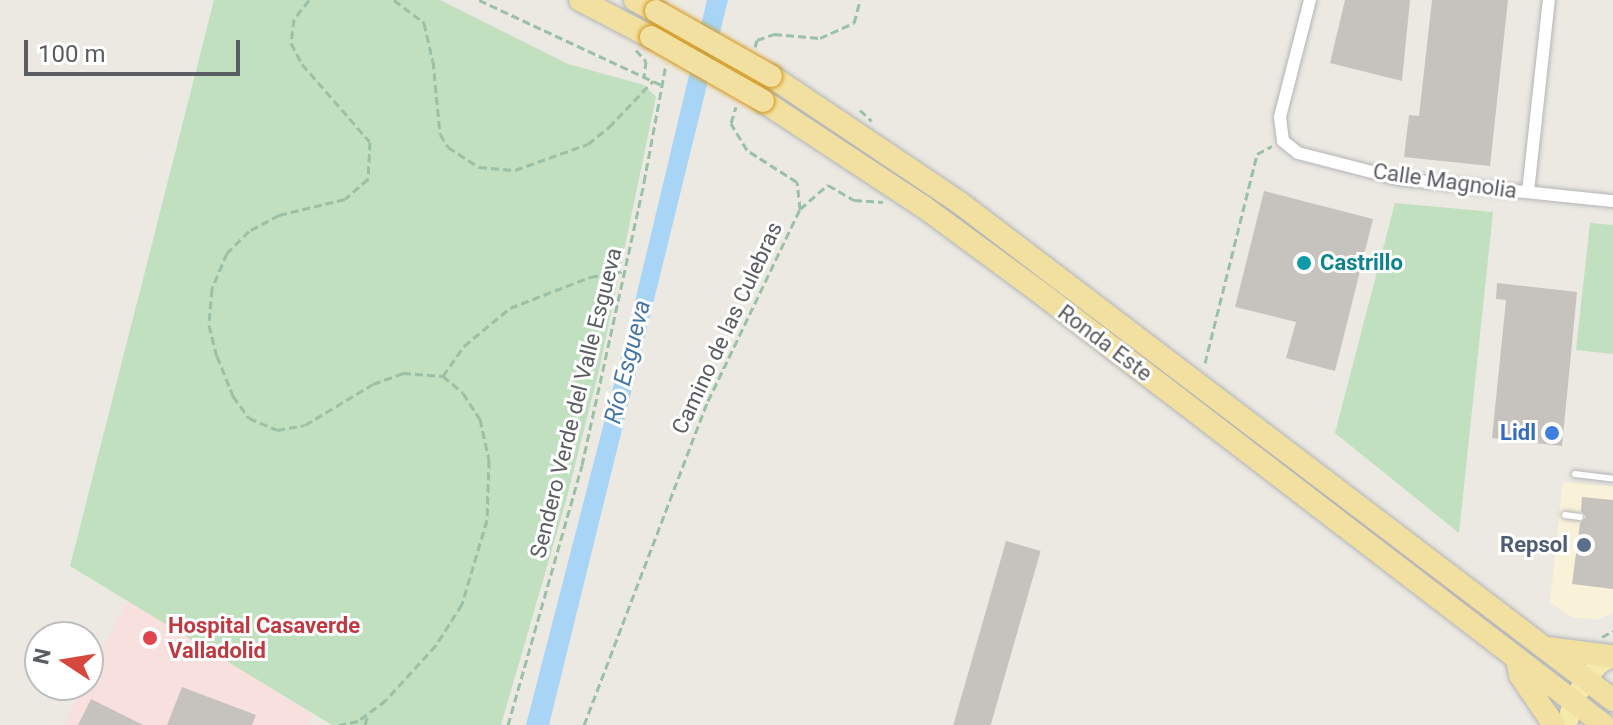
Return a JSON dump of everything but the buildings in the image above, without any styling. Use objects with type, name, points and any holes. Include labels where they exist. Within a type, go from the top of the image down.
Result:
[{"type":"highway","name":"Ronda Este","points":[[580,0],[641,41],[763,101],[949,225],[1604,725]]},
{"type":"highway","name":"Ronda Este","points":[[635,0],[771,76],[960,203],[1613,700]]},
{"type":"highway","points":[[1547,648],[1611,656]]},
{"type":"highway","points":[[1517,657],[1520,675],[1554,725]]},
{"type":"main road","points":[[1567,725],[1573,701],[1586,679],[1611,656]]},
{"type":"street","points":[[1283,141],[1280,117],[1310,0]]},
{"type":"street","points":[[1528,192],[1549,0]]},
{"type":"street","name":"Calle Magnolia","points":[[1283,141],[1298,153],[1399,179],[1613,201]]},
{"type":"lane","points":[[1575,474],[1613,479]]},
{"type":"lane","points":[[1565,515],[1580,517]]},
{"type":"path","points":[[309,0],[294,19],[291,43],[302,64],[370,142],[368,179],[345,199],[279,215],[249,231],[227,253],[212,289],[209,325],[217,356],[233,396],[249,418],[277,430],[305,425],[373,384],[403,373],[443,376],[463,393],[480,419],[489,460],[487,520],[462,604],[436,645],[386,700],[358,721],[339,725]]},
{"type":"path","points":[[394,0],[424,23],[433,61],[440,134],[448,147],[479,167],[515,170],[588,144],[609,127],[653,81],[479,0]]},
{"type":"path","points":[[753,54],[757,40],[774,34],[820,38],[854,23],[860,0]]},
{"type":"path","points":[[641,41],[646,61],[644,78]]},
{"type":"path","name":"Sendero Verde del Valle Esgueva","points":[[508,725],[582,465],[660,106],[661,85],[653,81]]},
{"type":"path","name":"Camino de las Culebras","points":[[584,725],[708,401],[800,209],[797,182],[747,150],[731,123],[740,95]]},
{"type":"path","points":[[1205,363],[1257,154],[1283,141]]},
{"type":"path","points":[[800,209],[828,185],[854,200],[887,202]]},
{"type":"path","points":[[443,376],[464,346],[510,308],[566,285],[625,271]]},
{"type":"path","points":[[365,725],[368,714]]},
{"type":"shaded area","name":"Repsol","points":[[1563,482],[1613,487],[1613,613],[1596,620],[1571,617],[1550,602]]},
{"type":"shaded area","name":"Hospital Casaverde Valladolid","points":[[129,599],[313,715],[309,725],[63,725],[76,701],[104,701],[104,647]]},
{"type":"green space","points":[[214,0],[440,0],[568,64],[644,85],[656,97],[600,366],[566,501],[501,725],[332,725],[70,566]]},
{"type":"green space","points":[[1395,203],[1493,212],[1459,533],[1335,433]]},
{"type":"green space","points":[[1590,223],[1613,225],[1613,354],[1576,350]]},
{"type":"water","name":"Río Esgueva","points":[[707,0],[728,0],[549,725],[526,725],[631,318]]},
{"type":"place","name":"Castrillo","points":[[1304,263]]},
{"type":"place","name":"Lidl","points":[[1552,433]]},
{"type":"place","name":"Repsol","points":[[1584,545]]},
{"type":"place","name":"Hospital Casaverde Valladolid","points":[[150,638]]}]
